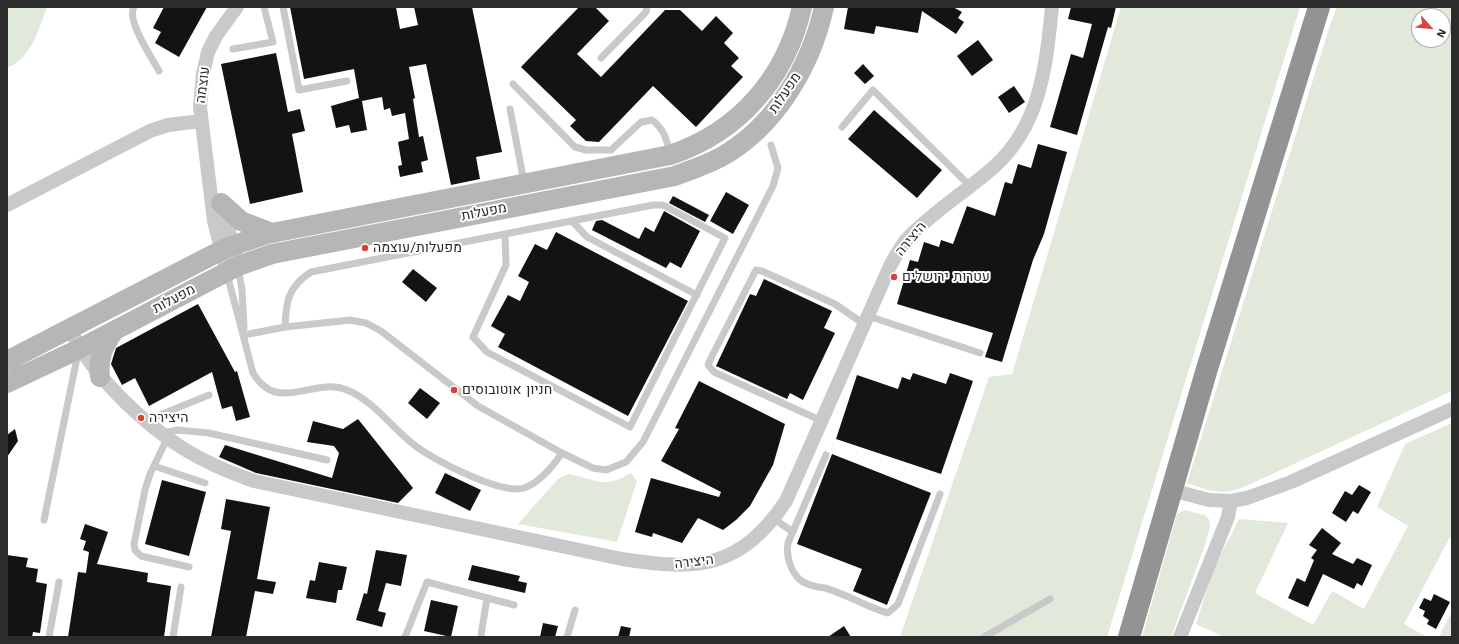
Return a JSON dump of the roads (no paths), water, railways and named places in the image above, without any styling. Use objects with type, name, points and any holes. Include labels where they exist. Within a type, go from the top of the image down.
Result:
[{"type":"highway","points":[[1129,637],[1171,490],[1317,12]]},
{"type":"street","name":"עוצמה","points":[[227,248],[214,221],[201,121],[203,74],[208,52],[216,36],[236,7]]},
{"type":"street","name":"מפעלות","points":[[7,361],[227,248],[272,232],[670,155],[692,148],[711,138],[742,114],[759,96],[784,57],[802,7]]},
{"type":"street","name":"מפעלות","points":[[7,383],[79,349],[232,269],[272,254],[675,176],[700,167],[722,156],[743,142],[757,130],[776,109],[791,88],[803,66],[812,46],[824,7]]},
{"type":"street","name":"היצירה","points":[[70,329],[79,349],[100,377],[145,421],[163,436],[203,461],[254,481],[614,557],[656,564],[681,566],[703,563],[726,557],[744,547],[774,519],[786,501],[890,266],[905,242],[934,214],[996,166],[1009,151],[1030,119],[1038,99],[1044,75],[1052,7]]},
{"type":"street","points":[[7,205],[150,131],[168,125],[201,121]]},
{"type":"street","name":"עוצמה","points":[[208,171],[221,202],[227,248],[232,269]]},
{"type":"street","points":[[221,202],[241,221],[272,232]]},
{"type":"street","points":[[100,377],[99,358],[102,349],[114,331]]},
{"type":"street","points":[[1171,490],[1209,500],[1231,501],[1247,498],[1291,482],[1452,409]]},
{"type":"street","points":[[1180,637],[1228,517],[1231,501]]},
{"type":"lane","points":[[134,7],[131,11],[132,21],[160,71]]},
{"type":"lane","points":[[233,49],[273,42],[264,7]]},
{"type":"lane","points":[[283,7],[299,90],[347,81]]},
{"type":"lane","points":[[601,58],[646,12],[647,7]]},
{"type":"lane","points":[[514,84],[575,147],[586,150],[611,150],[641,122],[652,120],[660,127],[667,140],[670,155]]},
{"type":"lane","points":[[842,127],[873,90],[970,186]]},
{"type":"lane","points":[[510,109],[524,183]]},
{"type":"lane","points":[[244,334],[285,327],[350,320],[366,323],[381,331],[478,406],[562,453],[593,468],[606,470],[626,462],[643,442],[773,186],[778,168],[771,145]]},
{"type":"lane","points":[[285,327],[286,303],[291,292],[299,279],[311,272],[653,205],[663,205],[725,238],[630,427],[487,352],[473,337],[506,265],[505,234]]},
{"type":"lane","points":[[572,221],[587,237],[697,295]]},
{"type":"lane","points":[[232,269],[244,301],[244,334]]},
{"type":"lane","points":[[232,269],[253,373],[259,383],[267,389],[282,394],[330,386],[353,392],[373,407],[418,448],[430,456],[483,481],[505,488],[523,488],[532,484],[555,464],[562,453]]},
{"type":"lane","points":[[822,421],[714,372],[708,365],[756,270],[762,271],[835,304],[866,320],[980,352]]},
{"type":"lane","points":[[44,520],[79,349]]},
{"type":"lane","points":[[145,421],[209,395]]},
{"type":"lane","points":[[189,567],[141,556],[135,550],[134,544],[145,490],[163,436],[178,430],[209,433],[327,460]]},
{"type":"lane","points":[[826,455],[793,532],[786,553],[792,568],[800,580],[888,613],[898,604],[940,494]]},
{"type":"lane","points":[[154,466],[205,484]]},
{"type":"lane","points":[[774,519],[793,532]]},
{"type":"lane","points":[[50,637],[59,582]]},
{"type":"lane","points":[[405,637],[427,582],[514,605]]},
{"type":"lane","points":[[173,637],[181,587]]},
{"type":"lane","points":[[481,635],[487,598]]},
{"type":"lane","points":[[984,637],[1050,599]]},
{"type":"lane","points":[[567,637],[575,610]]},
{"type":"place","name":"מפעלות/עוצמה","points":[[365,248]]},
{"type":"place","name":"עטרות ירושלים","points":[[894,277]]},
{"type":"place","name":"חניון אוטובוסים","points":[[454,390]]},
{"type":"place","name":"היצירה","points":[[141,418]]}]
